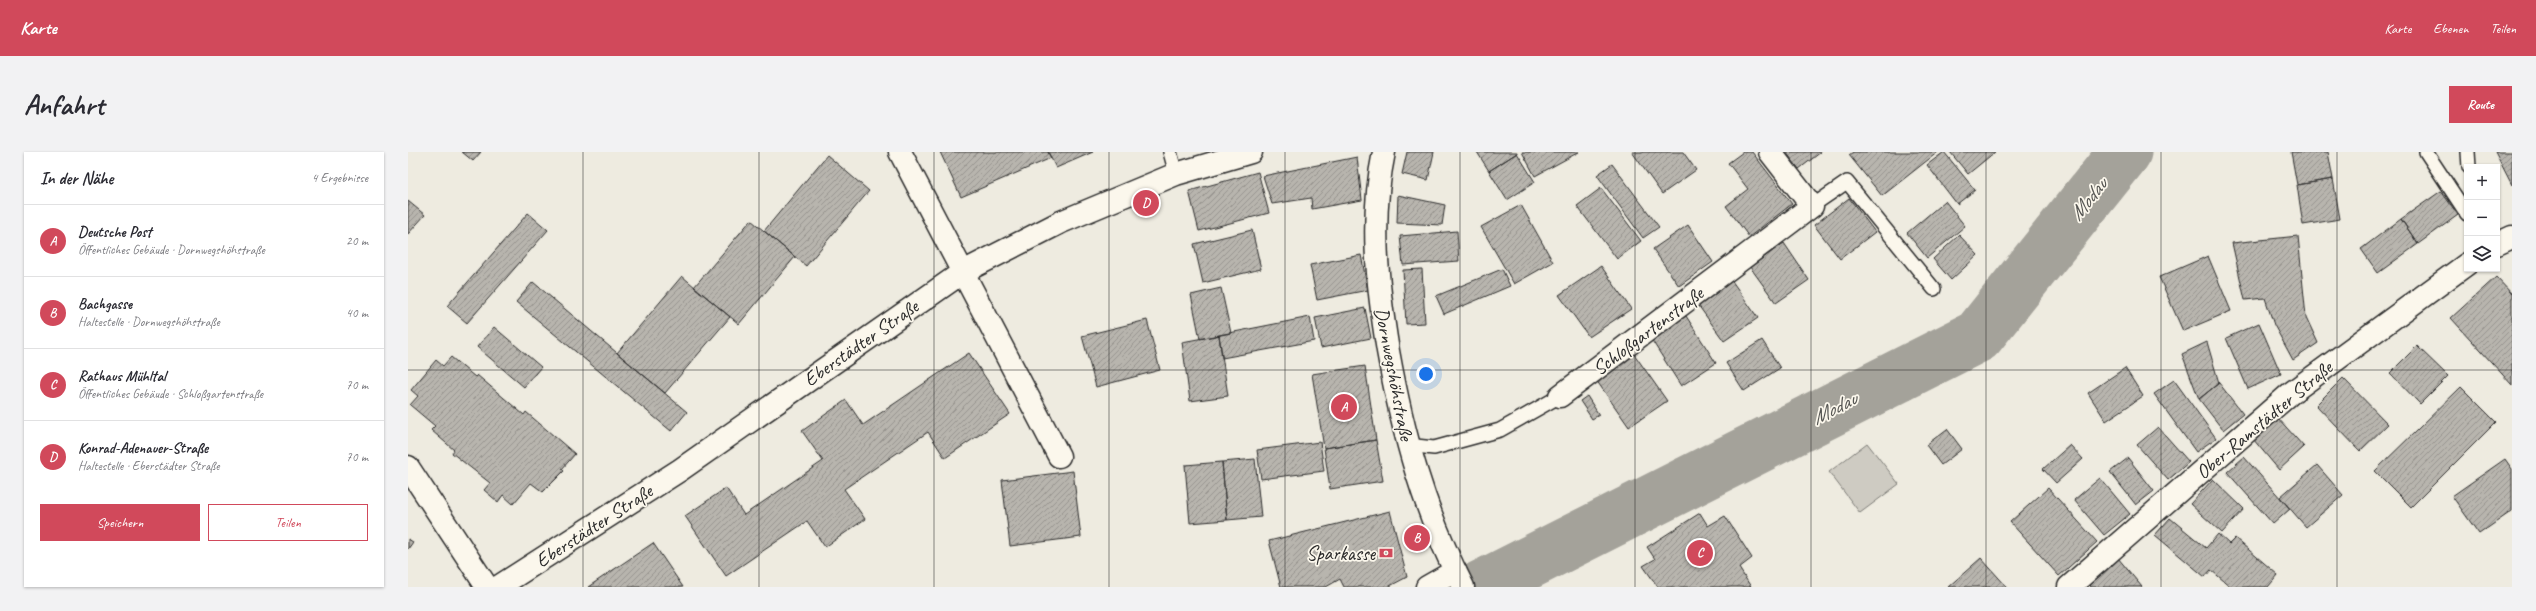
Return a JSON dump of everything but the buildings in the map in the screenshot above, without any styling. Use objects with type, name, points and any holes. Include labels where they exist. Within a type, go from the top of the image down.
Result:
[{"type":"street","points":[[900,152],[1059,456]]},
{"type":"street","name":"Eberstädter Straße","points":[[498,587],[680,470],[963,272],[1061,222],[1176,174],[1251,152]]},
{"type":"street","name":"Dornwegshöhstraße","points":[[1384,152],[1377,182],[1375,238],[1381,306],[1407,445],[1423,498],[1459,579]]},
{"type":"street","points":[[1770,152],[1812,206]]},
{"type":"street","name":"Schloßgartenstraße","points":[[1560,396],[1812,206]]},
{"type":"street","points":[[2500,243],[2512,237]]},
{"type":"street","name":"Ober-Ramstädter Straße","points":[[2069,587],[2291,393],[2464,266]]},
{"type":"street","points":[[408,467],[487,587]]},
{"type":"street","points":[[1427,587],[1459,579]]},
{"type":"lane","points":[[1170,152],[1176,174]]},
{"type":"lane","points":[[2426,152],[2464,209]]},
{"type":"lane","points":[[2468,152],[2469,164]]},
{"type":"lane","points":[[1812,206],[1847,182],[1934,289]]},
{"type":"lane","name":"Schloßgartenstraße","points":[[1407,445],[1434,448],[1500,430],[1560,396]]},
{"type":"shaded area","points":[[1867,443],[1899,484],[1860,513],[1829,472]]},
{"type":"waterway","name":"Modau","points":[[1481,587],[1978,336],[2125,152]]},
{"type":"place","name":"Konrad-Adenauer-Straße","points":[[1146,203]]},
{"type":"place","name":"Deutsche Post","points":[[1344,407]]},
{"type":"place","name":"Bachgasse","points":[[1417,538]]},
{"type":"place","name":"Sparkasse","points":[[1386,553]]},
{"type":"place","name":"Rathaus Mühltal","points":[[1700,553]]}]
